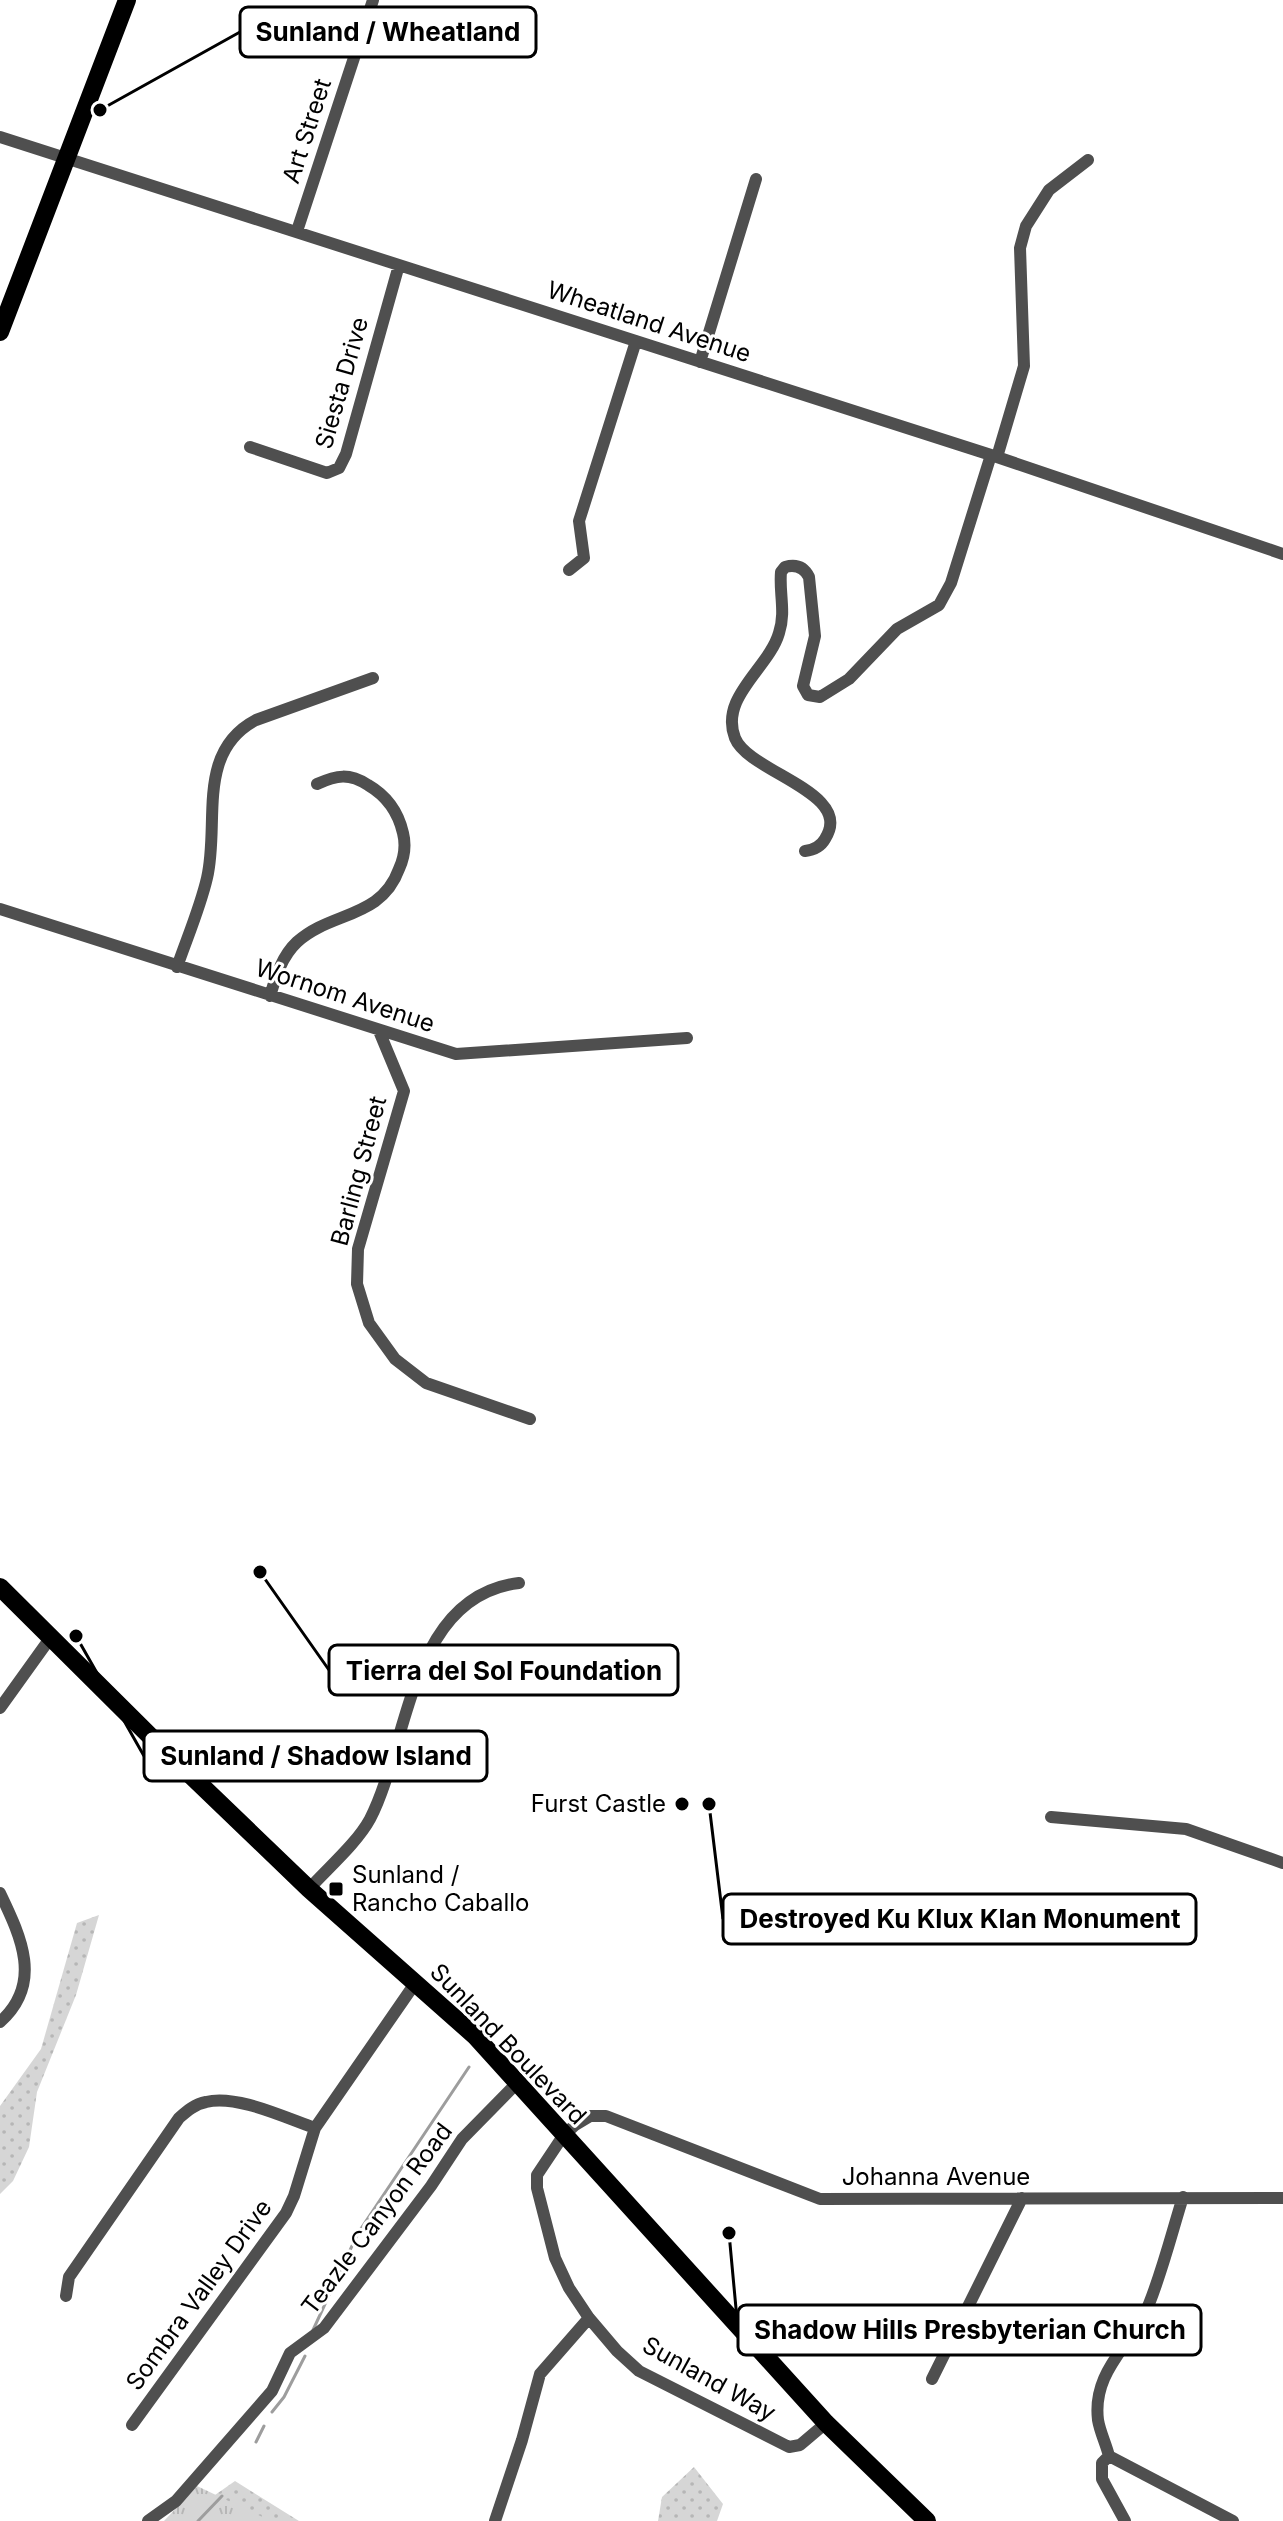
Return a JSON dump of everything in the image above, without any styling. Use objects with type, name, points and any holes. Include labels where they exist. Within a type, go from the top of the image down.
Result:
[{"type":"main road","points":[[0,332],[127,0]]},
{"type":"main road","name":"Sunland Boulevard","points":[[0,1587],[309,1889],[475,2036],[826,2423],[927,2521]]},
{"type":"street","name":"Art Street","points":[[297,231],[373,0]]},
{"type":"street","name":"Wheatland Avenue","points":[[0,137],[994,456],[1283,554]]},
{"type":"street","points":[[805,851],[816,848],[828,835],[828,816],[822,802],[807,789],[775,774],[748,755],[734,734],[734,710],[740,693],[779,635],[783,615],[781,572],[785,567],[796,566],[807,572],[809,577],[815,636],[803,686],[808,695],[820,697],[849,679],[897,629],[943,600],[1024,366],[1020,248],[1026,226],[1049,190],[1088,160]]},
{"type":"street","points":[[700,362],[756,179]]},
{"type":"street","name":"Siesta Drive","points":[[250,447],[327,473],[339,468],[346,454],[399,265]]},
{"type":"street","points":[[569,570],[584,558],[579,521],[636,341]]},
{"type":"street","points":[[177,967],[208,877],[214,786],[223,754],[233,738],[256,720],[373,678]]},
{"type":"street","points":[[270,996],[280,967],[298,941],[376,902],[392,885],[401,865],[404,836],[392,806],[379,791],[356,777],[337,775],[317,784]]},
{"type":"street","name":"Wornom Avenue","points":[[0,909],[456,1054],[687,1038]]},
{"type":"street","name":"Barling Street","points":[[379,1031],[404,1091],[358,1249],[357,1284],[369,1323],[395,1359],[426,1383],[530,1419]]},
{"type":"street","points":[[309,1889],[369,1820],[419,1672],[436,1640],[475,1601],[502,1585],[519,1583]]},
{"type":"street","points":[[0,1708],[51,1637]]},
{"type":"street","points":[[1051,1817],[1186,1829],[1283,1863]]},
{"type":"street","points":[[0,1893],[20,1935],[25,1958],[21,1991],[0,2022]]},
{"type":"street","name":"Sombra Valley Drive","points":[[132,2425],[286,2213],[315,2128],[416,1982]]},
{"type":"street","name":"Teazle Canyon Road","points":[[148,2521],[176,2501],[272,2391],[290,2353],[324,2328],[431,2186],[462,2139],[516,2084]]},
{"type":"street","points":[[66,2296],[69,2277],[179,2118],[191,2108],[205,2102],[235,2102],[315,2128]]},
{"type":"street","name":"Johanna Avenue","points":[[563,2136],[590,2116],[606,2116],[820,2199],[1283,2198]]},
{"type":"street","name":"Sunland Way","points":[[563,2136],[537,2175],[537,2188],[555,2258],[569,2288],[617,2351],[639,2371],[789,2447],[800,2445],[826,2423]]},
{"type":"street","points":[[1183,2197],[1149,2303],[1103,2377],[1098,2394],[1099,2422],[1109,2456],[1233,2521]]},
{"type":"street","points":[[932,2379],[1022,2198]]},
{"type":"street","points":[[495,2521],[540,2374],[589,2318]]},
{"type":"street","points":[[1109,2456],[1102,2463],[1102,2479],[1125,2521]]},
{"type":"green space","points":[[99,1915],[76,1995],[37,2092],[29,2147],[13,2181],[0,2194],[0,2106],[41,2049],[77,1923]]},
{"type":"green space","points":[[694,2467],[723,2504],[717,2521],[658,2521],[662,2497]]},
{"type":"green space","points":[[235,2481],[299,2521],[178,2521]]},
{"type":"green space","points":[[197,2486],[271,2521],[164,2521]]},
{"type":"waterway","points":[[313,2330],[358,2233],[469,2067]]},
{"type":"waterway","points":[[272,2412],[284,2397],[305,2356]]},
{"type":"waterway","points":[[256,2442],[264,2426]]},
{"type":"waterway","points":[[198,2521],[222,2496]]},
{"type":"place","name":"Sunland / Wheatland","points":[[100,110]]},
{"type":"place","name":"Tierra del Sol Foundation","points":[[260,1572]]},
{"type":"place","name":"Sunland / Shadow Island","points":[[76,1636]]},
{"type":"place","name":"Furst Castle","points":[[682,1804]]},
{"type":"place","name":"Destroyed Ku Klux Klan Monument","points":[[709,1804]]},
{"type":"place","name":"Sunland / Rancho Caballo","points":[[336,1889]]},
{"type":"place","name":"Shadow Hills Presbyterian Church","points":[[729,2233]]}]
